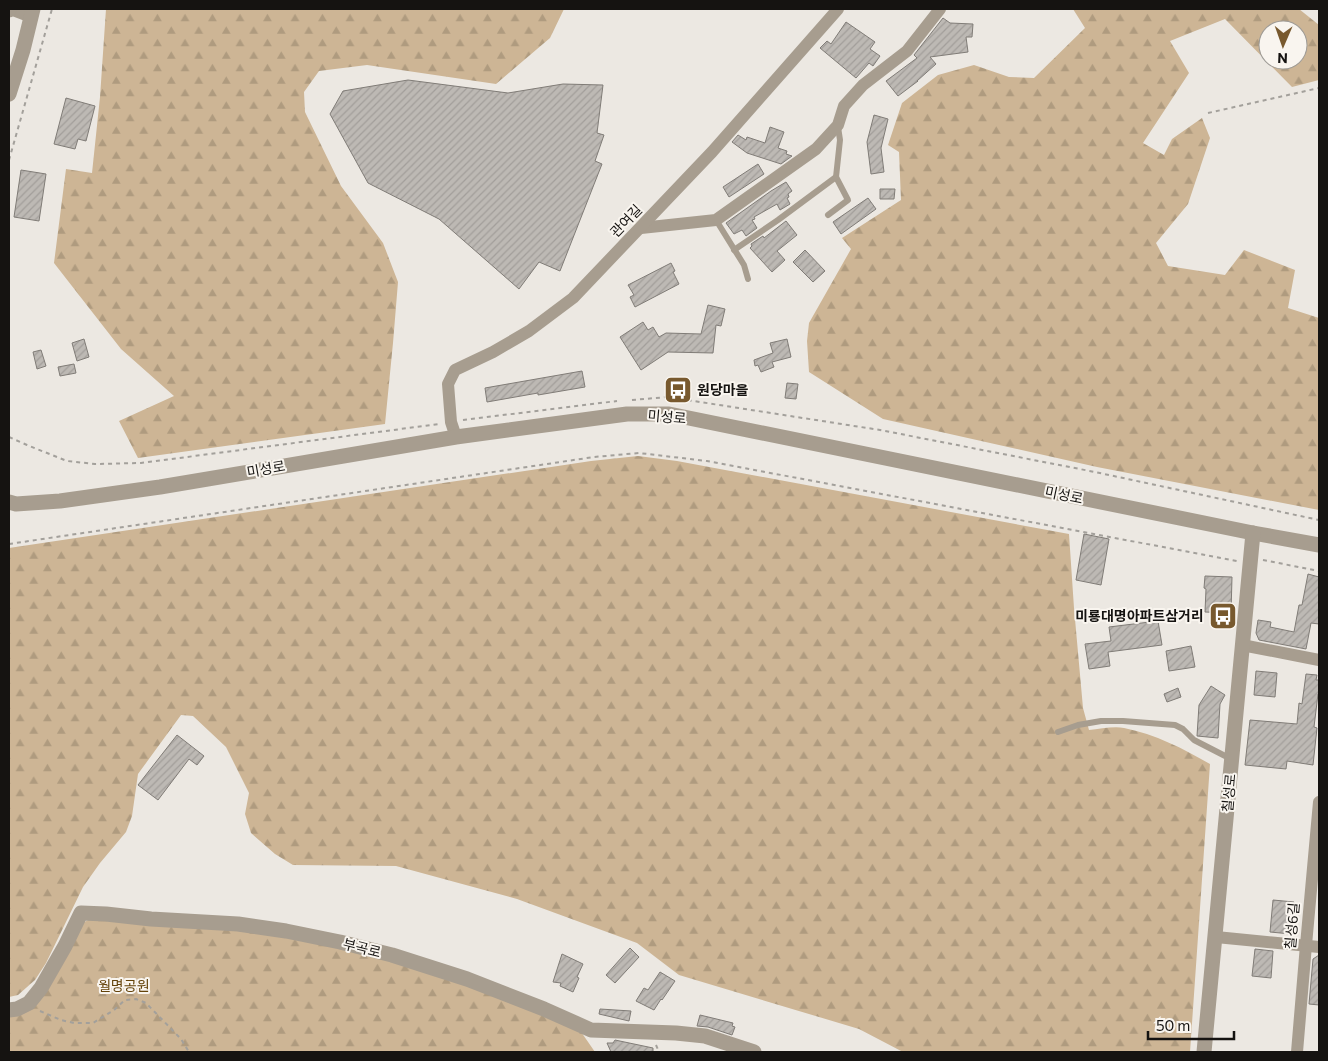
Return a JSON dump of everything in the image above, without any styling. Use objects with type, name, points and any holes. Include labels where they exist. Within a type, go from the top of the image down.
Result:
[{"type":"street","points":[[9,9],[32,13],[9,94]]},
{"type":"street","name":"관여길","points":[[456,437],[451,422],[448,384],[455,370],[529,331],[573,298],[712,152],[838,9]]},
{"type":"street","points":[[641,228],[716,220],[816,149],[838,125],[844,106],[863,85],[907,51],[940,9]]},
{"type":"street","name":"미성로","points":[[9,502],[16,504],[60,501],[160,487],[456,437],[627,414],[669,414],[1319,545]]},
{"type":"street","name":"칠성로","points":[[1204,1052],[1253,533]]},
{"type":"street","points":[[1242,646],[1319,660]]},
{"type":"street","name":"칠성6길","points":[[1297,1052],[1319,802]]},
{"type":"street","name":"부곡로","points":[[15,1008],[29,1002],[41,988],[81,913],[106,914],[151,919],[238,924],[340,942],[392,955],[467,979],[544,1009],[591,1030],[705,1036],[754,1052]]},
{"type":"street","points":[[1216,937],[1319,947]]},
{"type":"lane","points":[[828,215],[848,200],[836,177],[840,140],[838,125]]},
{"type":"lane","points":[[734,250],[836,177]]},
{"type":"lane","points":[[716,220],[744,265],[748,279]]},
{"type":"lane","points":[[1058,732],[1078,725],[1101,721],[1175,725],[1183,729],[1194,740],[1232,760]]},
{"type":"path","points":[[9,160],[52,9]]},
{"type":"path","points":[[1208,113],[1319,88]]},
{"type":"path","points":[[628,400],[668,397],[880,430],[1095,472],[1319,520]]},
{"type":"path","points":[[9,437],[67,461],[95,464],[141,463],[618,401]]},
{"type":"path","points":[[9,544],[594,457],[640,453],[708,461],[1250,563],[1259,559],[1319,571]]},
{"type":"path","points":[[15,1008],[44,1012],[61,1020],[74,1023],[93,1023],[114,1010],[125,1000],[136,998],[146,1003],[167,1024],[181,1039],[189,1052]]},
{"type":"green space","points":[[106,9],[564,9],[550,38],[496,84],[367,65],[319,71],[304,92],[305,112],[341,186],[383,243],[398,282],[385,424],[138,458],[119,421],[174,396],[121,349],[54,263],[66,169],[92,173],[100,97]]},
{"type":"green space","points":[[1073,9],[1299,9],[1319,25],[1319,80],[1292,87],[1275,70],[1308,70],[1308,20],[1258,20],[1258,52],[1225,19],[1170,41],[1189,73],[1143,143],[1164,155],[1172,139],[1202,118],[1210,138],[1188,204],[1156,243],[1168,266],[1225,275],[1244,250],[1295,270],[1288,308],[1319,318],[1319,510],[1097,467],[883,419],[809,372],[807,341],[809,323],[851,249],[842,238],[901,200],[899,152],[888,145],[902,103],[938,75],[974,65],[1009,77],[1034,78],[1085,28]]},
{"type":"green space","points":[[638,456],[677,461],[1069,534],[1083,708],[1089,730],[1116,727],[1147,734],[1210,764],[1190,1052],[903,1052],[859,1029],[679,975],[637,943],[517,899],[396,866],[293,865],[275,854],[251,833],[245,814],[249,793],[226,747],[193,716],[181,715],[138,774],[132,816],[126,832],[83,887],[46,963],[35,980],[18,995],[9,997],[9,548],[591,461]]},
{"type":"green space","name":"월명공원","points":[[95,917],[273,932],[411,966],[577,1026],[595,1052],[9,1052],[9,1014],[22,1011],[82,923]]},
{"type":"building","points":[[943,18],[950,23],[973,24],[972,37],[966,37],[968,52],[930,57],[936,64],[898,96],[886,81],[917,58],[914,55]]},
{"type":"building","points":[[846,22],[875,42],[870,49],[880,56],[873,66],[869,63],[856,78],[820,48],[827,41],[831,44]]},
{"type":"building","points":[[408,80],[508,93],[563,84],[603,85],[597,133],[604,135],[595,161],[602,164],[560,271],[539,262],[519,289],[439,219],[368,183],[330,114],[343,91]]},
{"type":"building","points":[[66,98],[95,106],[86,141],[78,139],[75,149],[54,144]]},
{"type":"building","points":[[874,115],[888,119],[881,148],[884,172],[871,174],[867,142]]},
{"type":"building","points":[[770,127],[784,132],[778,148],[787,151],[786,154],[792,156],[781,164],[747,153],[732,142],[738,135],[746,140],[747,137],[765,143]]},
{"type":"building","points":[[758,164],[764,174],[729,197],[723,187]]},
{"type":"building","points":[[21,170],[46,174],[39,221],[14,217]]},
{"type":"building","points":[[786,182],[792,191],[788,194],[789,197],[787,198],[790,204],[780,210],[777,204],[754,217],[755,219],[752,220],[757,228],[746,236],[742,230],[734,234],[726,223]]},
{"type":"building","points":[[880,189],[895,189],[894,199],[880,199]]},
{"type":"building","points":[[868,198],[876,209],[841,234],[833,222]]},
{"type":"building","points":[[786,221],[797,235],[777,251],[785,260],[772,272],[750,248],[751,244],[763,236],[764,238]]},
{"type":"building","points":[[805,250],[825,271],[813,282],[793,262]]},
{"type":"building","points":[[671,263],[679,284],[635,307],[630,297],[634,295],[628,285]]},
{"type":"building","points":[[708,305],[725,309],[721,326],[716,325],[713,353],[668,352],[641,370],[620,337],[643,322],[648,330],[653,327],[659,337],[666,333],[701,334]]},
{"type":"building","points":[[84,339],[89,357],[77,361],[72,343]]},
{"type":"building","points":[[787,339],[791,357],[772,362],[774,367],[761,372],[758,365],[755,366],[754,360],[773,353],[770,343]]},
{"type":"building","points":[[41,350],[46,366],[37,369],[33,352]]},
{"type":"building","points":[[74,364],[76,373],[60,376],[58,367]]},
{"type":"building","points":[[582,371],[585,387],[487,402],[485,388]]},
{"type":"building","points":[[787,383],[798,384],[796,399],[785,398]]},
{"type":"building","points":[[1084,534],[1109,539],[1101,585],[1076,580]]},
{"type":"building","points":[[1308,574],[1319,577],[1319,624],[1311,623],[1306,649],[1259,640],[1256,633],[1258,620],[1271,622],[1270,627],[1294,632]]},
{"type":"building","points":[[1205,576],[1232,577],[1231,613],[1205,612]]},
{"type":"building","points":[[1158,621],[1162,645],[1108,652],[1110,666],[1089,669],[1085,644],[1111,641],[1109,627]]},
{"type":"building","points":[[1191,646],[1195,667],[1169,671],[1166,651]]},
{"type":"building","points":[[1256,671],[1277,673],[1275,697],[1254,695]]},
{"type":"building","points":[[1306,674],[1317,675],[1316,680],[1319,680],[1314,727],[1317,728],[1313,765],[1287,761],[1286,769],[1245,765],[1250,720],[1297,724],[1299,703],[1302,704]]},
{"type":"building","points":[[1211,686],[1225,695],[1220,704],[1218,738],[1197,736],[1199,705]]},
{"type":"building","points":[[1178,688],[1181,697],[1167,702],[1164,694]]},
{"type":"building","points":[[177,735],[204,756],[197,765],[189,759],[158,800],[138,785]]},
{"type":"building","points":[[1273,900],[1294,902],[1291,934],[1270,932]]},
{"type":"building","points":[[630,948],[639,957],[615,983],[606,975]]},
{"type":"building","points":[[1255,949],[1273,951],[1271,978],[1252,976]]},
{"type":"building","points":[[562,954],[583,964],[573,992],[560,986],[561,983],[553,982]]},
{"type":"building","points":[[1319,955],[1319,1005],[1309,1004],[1313,959]]},
{"type":"building","points":[[660,972],[675,981],[654,1010],[636,1001],[644,988],[648,990]]},
{"type":"building","points":[[600,1009],[631,1011],[629,1021],[599,1014]]},
{"type":"building","points":[[700,1015],[733,1023],[732,1026],[735,1027],[732,1035],[708,1027],[697,1026]]},
{"type":"building","points":[[615,1040],[653,1048],[653,1052],[611,1052],[607,1043],[613,1043]]},
{"type":"place","name":"원당마을","points":[[678,390]]},
{"type":"place","name":"미룡대명아파트삼거리","points":[[1223,616]]}]
